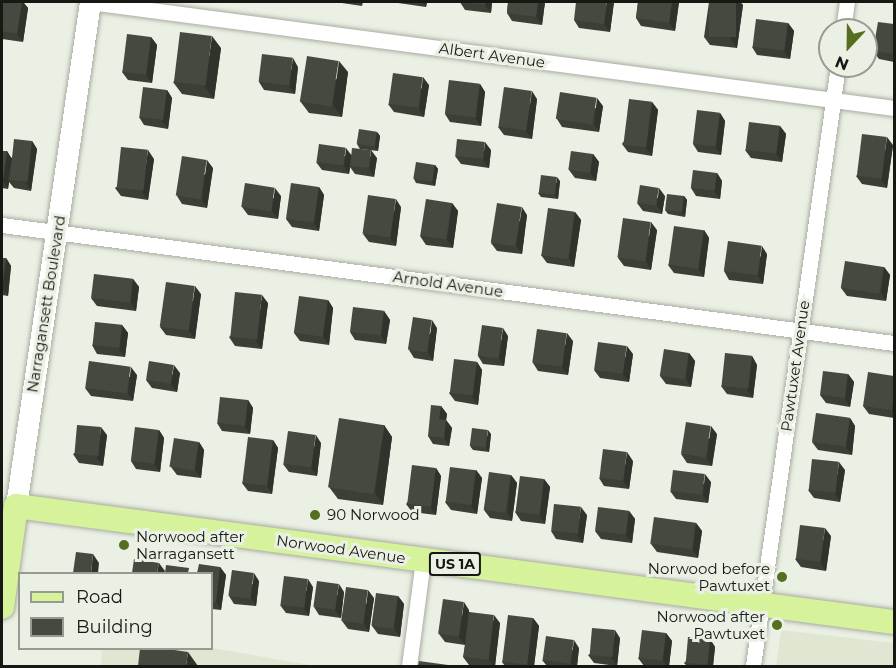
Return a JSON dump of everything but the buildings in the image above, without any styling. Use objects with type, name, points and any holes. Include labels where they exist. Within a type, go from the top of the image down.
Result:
[{"type":"main road","name":"Norwood Avenue","points":[[9,505],[894,622]]},
{"type":"main road","name":"Narragansett Boulevard","points":[[2,607],[9,505]]},
{"type":"street","name":"Albert Avenue","points":[[90,2],[894,108]]},
{"type":"street","name":"Narragansett Boulevard","points":[[9,505],[57,232],[90,2]]},
{"type":"street","points":[[845,18],[847,2]]},
{"type":"street","name":"Pawtuxet Avenue","points":[[753,666],[836,78]]},
{"type":"street","name":"Arnold Avenue","points":[[2,225],[894,343]]},
{"type":"street","points":[[409,666],[423,560]]},
{"type":"shaded area","points":[[781,630],[894,643],[894,666],[776,666]]},
{"type":"shaded area","points":[[213,648],[316,666],[101,666],[102,650],[213,650]]},
{"type":"place","name":"90 Norwood","points":[[315,515]]},
{"type":"place","name":"Norwood after Narragansett","points":[[124,545]]},
{"type":"place","name":"Norwood before Pawtuxet","points":[[782,577]]},
{"type":"place","name":"Norwood after Pawtuxet","points":[[777,625]]}]
